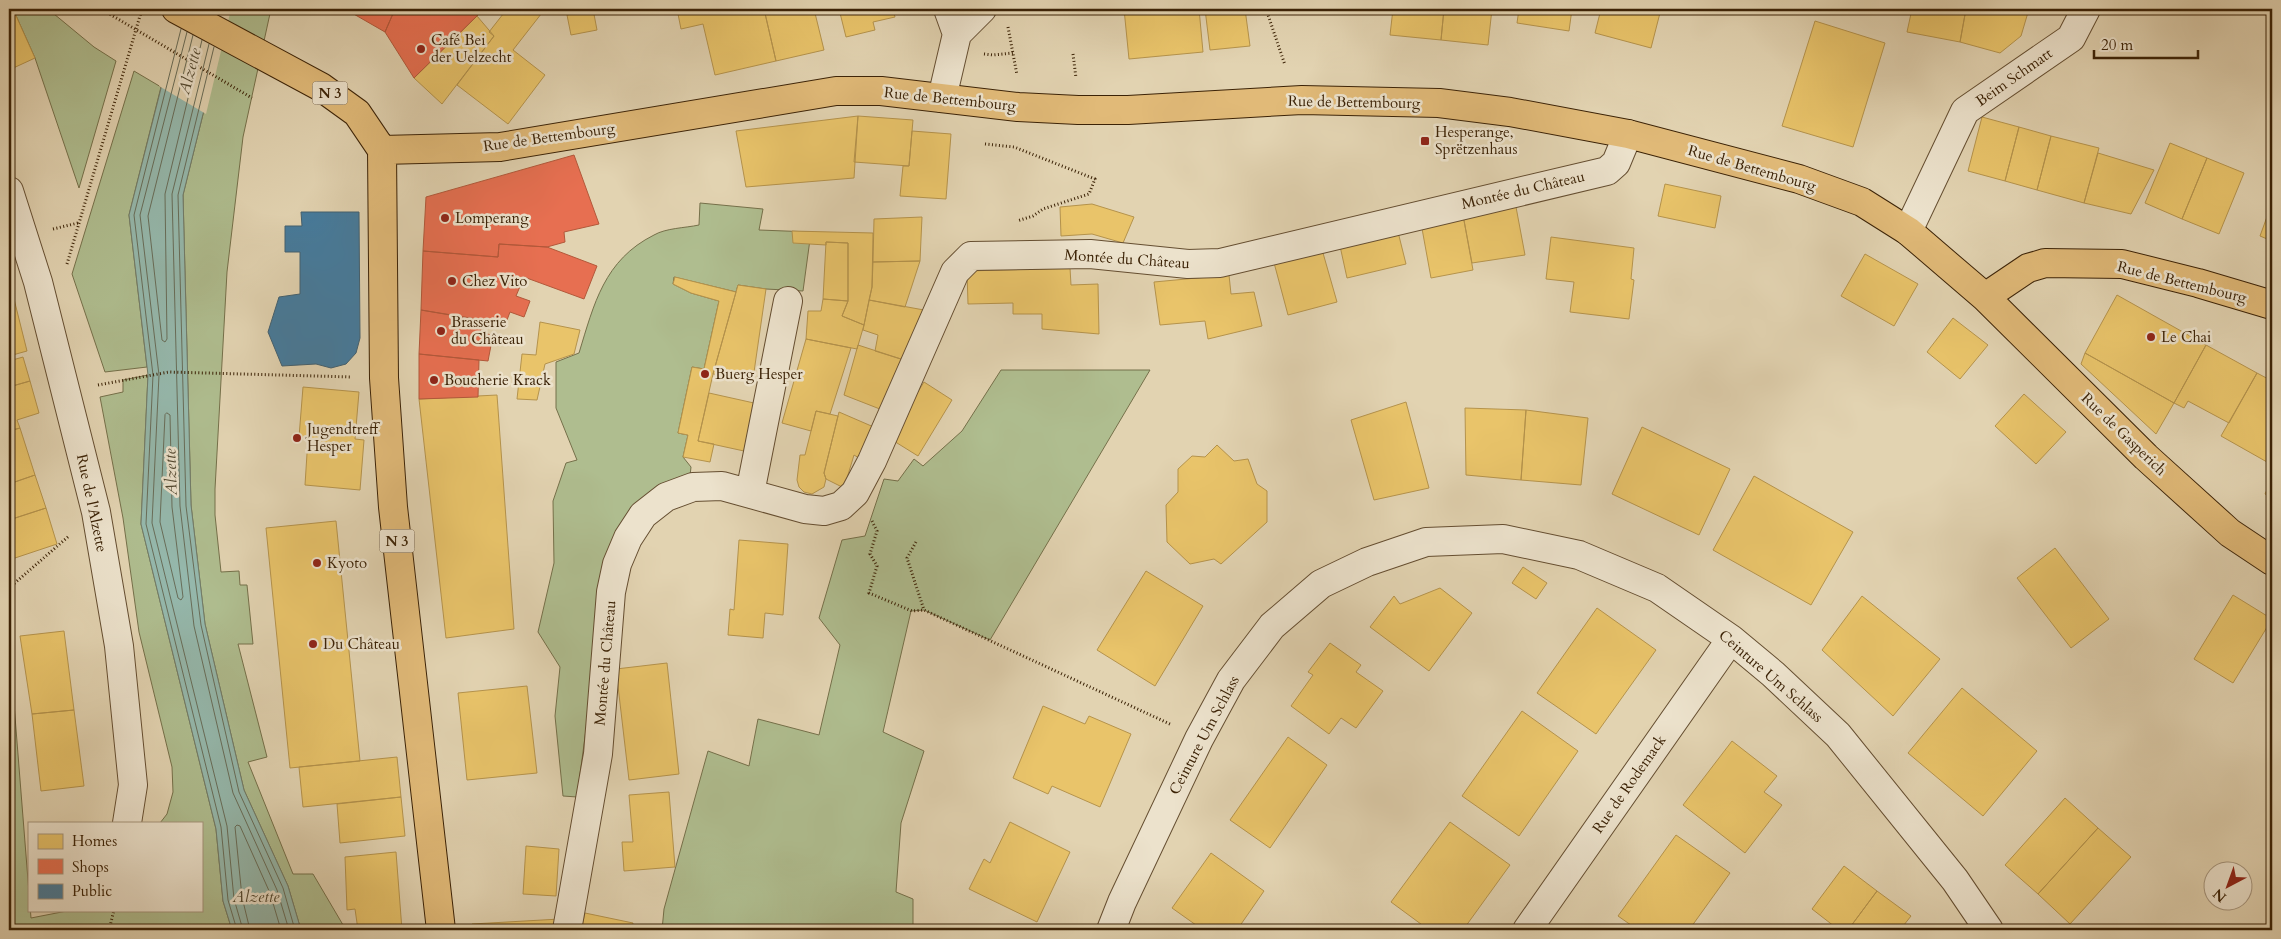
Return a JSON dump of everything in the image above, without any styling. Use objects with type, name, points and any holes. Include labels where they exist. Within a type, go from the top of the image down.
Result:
[{"type":"main road","name":"N 3","points":[[176,9],[321,87],[357,112],[382,150],[384,378],[393,507],[441,930]]},
{"type":"main road","name":"Rue de Bettembourg","points":[[382,150],[500,147],[836,91],[881,91],[1018,107],[1078,110],[1128,110],[1302,100],[1430,103],[1510,112],[1628,134],[1799,179],[1862,202],[1908,231],[1985,297],[2028,268],[2045,263],[2122,264],[2198,283],[2272,305]]},
{"type":"main road","name":"Rue de Gasperich","points":[[1985,297],[2146,457],[2230,533],[2272,561]]},
{"type":"street","points":[[948,9],[957,34]]},
{"type":"street","points":[[942,98],[957,34],[982,9]]},
{"type":"street","name":"Beim Schmatt","points":[[1908,231],[1965,111],[2071,38],[2086,9]]},
{"type":"street","name":"Montée du Château","points":[[567,930],[598,754],[611,592],[617,564],[624,547],[643,515],[666,497],[693,488],[722,486],[805,509],[824,511],[841,506],[855,493],[872,461],[955,272],[971,256],[1090,254],[1188,264],[1220,263],[1607,171],[1616,164],[1628,134]]},
{"type":"street","name":"Rue de l'Alzette","points":[[9,191],[38,282],[96,512],[119,646],[133,785],[128,822]]},
{"type":"street","points":[[750,493],[788,301]]},
{"type":"street","name":"Ceinture Um Schlass","points":[[1111,930],[1122,902],[1195,748],[1231,680],[1272,626],[1321,584],[1368,562],[1426,542],[1503,539],[1579,555],[1657,588],[1732,639],[1773,674],[1838,735],[1954,880],[1989,930]]},
{"type":"street","name":"Rue de Rodemack","points":[[1527,930],[1732,639]]},
{"type":"path","points":[[101,9],[252,98]]},
{"type":"path","points":[[38,282],[64,274],[142,9]]},
{"type":"path","points":[[1266,9],[1286,65]]},
{"type":"path","points":[[1007,22],[1017,77]]},
{"type":"path","points":[[983,54],[1013,53]]},
{"type":"path","points":[[1073,54],[1076,75]]},
{"type":"path","points":[[985,144],[1014,148],[1095,179],[1089,194],[1043,209],[1033,216]]},
{"type":"path","points":[[98,385],[169,372],[356,377]]},
{"type":"path","points":[[9,588],[96,512]]},
{"type":"path","points":[[874,512],[871,520],[877,531],[870,554],[877,566],[869,592],[912,611],[924,610],[1176,727]]},
{"type":"path","points":[[916,542],[907,558],[924,610]]},
{"type":"path","points":[[109,930],[114,912]]},
{"type":"green space","points":[[13,9],[48,9],[94,47],[116,61],[79,188],[35,58]]},
{"type":"green space","points":[[229,9],[271,9],[243,137],[227,272],[215,489],[215,515],[221,572],[239,571],[240,585],[247,585],[253,644],[238,644],[267,757],[248,762],[293,874],[313,874],[346,930],[301,930],[288,886],[244,790],[205,624],[191,505],[183,195]]},
{"type":"green space","points":[[134,71],[161,87],[129,215],[147,367],[105,372],[72,274]]},
{"type":"green space","points":[[700,203],[763,209],[759,230],[811,232],[803,291],[738,285],[736,292],[674,277],[673,284],[691,293],[719,301],[704,369],[692,367],[678,433],[688,435],[683,457],[691,467],[690,476],[599,592],[587,722],[577,797],[563,796],[555,716],[560,667],[538,632],[554,563],[553,501],[566,463],[577,460],[556,408],[556,362],[579,353],[590,317],[603,285],[623,257],[637,245],[654,235],[699,225]]},
{"type":"green space","points":[[1001,370],[1150,370],[990,640],[924,610],[911,611],[883,732],[924,751],[901,823],[896,892],[913,899],[913,930],[662,930],[664,909],[708,751],[749,766],[758,719],[819,735],[840,645],[819,618],[842,540],[865,536],[884,479],[898,481],[914,459],[923,466],[962,431]]},
{"type":"green space","points":[[148,375],[141,524],[216,829],[223,901],[232,930],[9,930],[9,641],[28,880],[28,912],[31,912],[31,918],[62,912],[202,912],[202,822],[161,822],[167,814],[173,792],[172,767],[139,632],[123,518],[100,397],[123,392],[123,380]]},
{"type":"water","name":"Alzette","points":[[181,9],[229,9],[183,195],[191,505],[205,624],[244,790],[288,886],[301,930],[232,930],[223,901],[216,829],[141,524],[148,375],[129,215]]},
{"type":"pier","points":[[178,9],[231,9],[206,114],[159,86]]},
{"type":"building: Homes","points":[[9,9],[13,9],[35,58],[9,70]]},
{"type":"building: Homes","points":[[507,9],[545,9],[513,50],[545,75],[508,124],[457,85],[494,36],[489,32]]},
{"type":"building: Homes","points":[[593,9],[597,30],[571,35],[567,15]]},
{"type":"building: Homes","points":[[677,9],[764,9],[776,61],[715,75],[703,24],[681,29]]},
{"type":"building: Homes","points":[[764,9],[814,9],[824,50],[776,61]]},
{"type":"building: Homes","points":[[839,9],[893,9],[895,17],[873,22],[875,30],[846,37]]},
{"type":"building: Homes","points":[[1124,9],[1199,9],[1203,52],[1129,59]]},
{"type":"building: Homes","points":[[1205,9],[1245,9],[1250,46],[1210,50]]},
{"type":"building: Homes","points":[[1393,9],[1444,9],[1441,40],[1390,35]]},
{"type":"building: Homes","points":[[1444,9],[1492,9],[1488,45],[1441,40]]},
{"type":"building: Homes","points":[[1519,9],[1572,9],[1569,31],[1517,23]]},
{"type":"building: Homes","points":[[1601,9],[1661,9],[1651,48],[1595,33]]},
{"type":"building: Homes","points":[[1912,9],[1966,9],[1960,42],[1907,32]]},
{"type":"building: Homes","points":[[1966,9],[2029,9],[2021,36],[2000,53],[1960,42]]},
{"type":"building: Homes","points":[[477,16],[494,36],[442,104],[414,78]]},
{"type":"building: Homes","points":[[1815,21],[1885,43],[1853,147],[1782,126]]},
{"type":"building: Homes","points":[[858,116],[913,120],[909,166],[854,162]]},
{"type":"building: Homes","points":[[858,116],[854,178],[746,187],[736,131]]},
{"type":"building: Homes","points":[[1982,117],[2019,127],[2005,181],[1968,171]]},
{"type":"building: Homes","points":[[2019,127],[2051,136],[2037,190],[2005,181]]},
{"type":"building: Homes","points":[[912,131],[951,134],[946,199],[900,196],[903,166],[909,166]]},
{"type":"building: Homes","points":[[2051,136],[2099,148],[2084,203],[2037,190]]},
{"type":"building: Homes","points":[[2170,143],[2207,158],[2182,219],[2145,203]]},
{"type":"building: Homes","points":[[2098,153],[2154,170],[2131,214],[2084,203]]},
{"type":"building: Homes","points":[[2207,158],[2244,173],[2219,234],[2182,219]]},
{"type":"building: Homes","points":[[1665,184],[1721,196],[1715,228],[1658,216]]},
{"type":"building: Homes","points":[[2272,203],[2272,241],[2260,236]]},
{"type":"building: Homes","points":[[1092,204],[1134,217],[1123,243],[1092,234],[1061,236],[1060,207]]},
{"type":"building: Homes","points":[[1516,207],[1525,255],[1472,263],[1463,215]]},
{"type":"building: Homes","points":[[1463,215],[1473,270],[1431,278],[1421,223]]},
{"type":"building: Homes","points":[[922,217],[920,261],[873,262],[874,219]]},
{"type":"building: Homes","points":[[792,231],[873,233],[872,287],[864,325],[842,316],[848,301],[848,243],[826,242],[826,245],[793,243]]},
{"type":"building: Homes","points":[[1398,232],[1406,264],[1347,278],[1340,246]]},
{"type":"building: Homes","points":[[1551,237],[1634,248],[1631,279],[1634,280],[1629,319],[1570,312],[1574,282],[1546,279]]},
{"type":"building: Homes","points":[[826,242],[848,243],[848,301],[823,299]]},
{"type":"building: Homes","points":[[1321,246],[1337,302],[1288,315],[1273,259]]},
{"type":"building: Homes","points":[[1865,254],[1918,284],[1894,326],[1841,296]]},
{"type":"building: Homes","points":[[920,261],[905,307],[869,300],[872,287],[873,262]]},
{"type":"building: Homes","points":[[1070,268],[1071,285],[1098,284],[1099,334],[1042,329],[1042,314],[1013,314],[1013,303],[968,304],[967,271]]},
{"type":"building: Homes","points":[[1229,275],[1231,294],[1254,292],[1262,326],[1208,339],[1205,321],[1160,325],[1154,282]]},
{"type":"building: Homes","points":[[675,277],[736,292],[713,374],[698,441],[714,444],[710,462],[683,457],[688,435],[678,433],[692,367],[704,369],[719,301],[691,293],[673,284]]},
{"type":"building: Homes","points":[[9,279],[27,351],[9,356]]},
{"type":"building: Homes","points":[[738,285],[766,289],[753,379],[713,374]]},
{"type":"building: Homes","points":[[2117,295],[2206,345],[2174,403],[2085,353]]},
{"type":"building: Homes","points":[[823,299],[848,301],[842,316],[864,325],[857,349],[806,339],[808,311],[821,311]]},
{"type":"building: Homes","points":[[869,300],[924,310],[904,360],[875,351],[878,335],[863,330]]},
{"type":"building: Homes","points":[[1953,318],[1988,345],[1960,379],[1927,352]]},
{"type":"building: Homes","points":[[540,322],[580,330],[574,354],[545,364],[537,400],[517,399],[522,354],[536,355]]},
{"type":"building: Homes","points":[[806,339],[851,348],[830,414],[816,411],[811,431],[782,423]]},
{"type":"building: Homes","points":[[858,345],[904,360],[885,411],[844,395]]},
{"type":"building: Homes","points":[[2206,345],[2257,373],[2229,423],[2188,401],[2184,408],[2174,403]]},
{"type":"building: Homes","points":[[2085,353],[2174,403],[2156,434],[2081,364]]},
{"type":"building: Homes","points":[[23,357],[30,381],[9,387],[9,361]]},
{"type":"building: Homes","points":[[2257,373],[2272,381],[2272,451],[2267,462],[2221,436]]},
{"type":"building: Homes","points":[[30,381],[39,413],[17,420],[20,428],[9,431],[9,387]]},
{"type":"building: Homes","points":[[924,382],[952,400],[918,456],[889,438]]},
{"type":"building: Homes","points":[[303,387],[359,392],[355,439],[364,440],[360,490],[305,485],[308,438],[299,437]]},
{"type":"building: Homes","points":[[709,393],[754,403],[744,451],[698,441]]},
{"type":"building: Homes","points":[[2024,394],[2066,432],[2036,464],[1995,426]]},
{"type":"building: Homes","points":[[497,395],[514,629],[446,638],[419,399]]},
{"type":"building: Homes","points":[[1406,402],[1429,488],[1374,500],[1351,420]]},
{"type":"building: Homes","points":[[1465,408],[1526,410],[1521,480],[1466,475]]},
{"type":"building: Homes","points":[[1526,410],[1588,418],[1581,485],[1521,480]]},
{"type":"building: Homes","points":[[816,411],[838,416],[824,473],[826,479],[824,487],[812,494],[804,492],[799,487],[797,480],[800,455],[805,455]]},
{"type":"building: Homes","points":[[839,412],[876,428],[859,458],[854,455],[844,488],[826,479],[824,473]]},
{"type":"building: Homes","points":[[1642,427],[1730,469],[1699,535],[1612,494]]},
{"type":"building: Homes","points":[[20,428],[35,475],[9,484],[9,431]]},
{"type":"building: Homes","points":[[1217,445],[1234,461],[1248,459],[1257,484],[1267,491],[1267,522],[1221,564],[1214,559],[1190,564],[1167,542],[1166,505],[1178,492],[1178,469],[1192,456],[1205,457]]},
{"type":"building: Homes","points":[[35,475],[46,508],[9,520],[9,484]]},
{"type":"building: Homes","points":[[1754,476],[1853,532],[1811,605],[1713,550]]},
{"type":"building: Homes","points":[[2272,479],[2272,498],[2265,494]]},
{"type":"building: Homes","points":[[46,508],[57,544],[9,560],[9,520]]},
{"type":"building: Homes","name":"Du Château","points":[[336,521],[360,761],[290,768],[266,528]]},
{"type":"building: Homes","points":[[739,540],[788,544],[783,615],[765,613],[763,638],[728,635],[730,609],[734,610]]},
{"type":"building: Homes","points":[[2055,548],[2109,619],[2071,648],[2017,578]]},
{"type":"building: Homes","points":[[1523,567],[1547,583],[1536,599],[1512,583]]},
{"type":"building: Homes","points":[[1146,571],[1203,606],[1155,686],[1097,650]]},
{"type":"building: Homes","points":[[1440,588],[1472,613],[1429,671],[1370,627],[1394,596],[1400,604]]},
{"type":"building: Homes","points":[[2233,595],[2272,619],[2233,683],[2194,659]]},
{"type":"building: Homes","points":[[1862,596],[1940,659],[1893,716],[1822,650]]},
{"type":"building: Homes","points":[[1597,608],[1656,650],[1596,734],[1537,693]]},
{"type":"building: Homes","points":[[64,631],[74,710],[32,714],[20,636]]},
{"type":"building: Homes","points":[[1330,643],[1361,665],[1356,672],[1383,691],[1356,728],[1341,718],[1329,734],[1291,706],[1313,675],[1308,672]]},
{"type":"building: Homes","points":[[667,663],[679,774],[629,780],[616,669]]},
{"type":"building: Homes","points":[[527,686],[537,773],[467,780],[458,693]]},
{"type":"building: Homes","points":[[1962,688],[2037,751],[1983,816],[1908,753]]},
{"type":"building: Homes","points":[[1043,706],[1085,724],[1089,716],[1131,734],[1100,807],[1052,786],[1048,794],[1013,778]]},
{"type":"building: Homes","points":[[74,710],[84,786],[41,791],[32,714]]},
{"type":"building: Homes","points":[[1522,711],[1578,751],[1519,836],[1462,796]]},
{"type":"building: Homes","points":[[1288,737],[1327,765],[1270,848],[1230,820]]},
{"type":"building: Homes","points":[[1732,741],[1777,776],[1764,792],[1782,805],[1745,853],[1683,805]]},
{"type":"building: Homes","points":[[397,757],[401,797],[303,807],[299,767]]},
{"type":"building: Homes","points":[[669,792],[675,867],[624,871],[622,842],[633,842],[629,795]]},
{"type":"building: Homes","points":[[401,797],[405,836],[340,843],[337,804]]},
{"type":"building: Homes","points":[[2065,798],[2098,828],[2038,894],[2005,865]]},
{"type":"building: Homes","points":[[1010,822],[1070,852],[1037,922],[969,889],[984,859],[990,863]]},
{"type":"building: Homes","points":[[1450,822],[1510,865],[1463,930],[1429,930],[1391,902]]},
{"type":"building: Homes","points":[[2098,828],[2131,857],[2070,924],[2038,894]]},
{"type":"building: Homes","points":[[1676,835],[1730,873],[1689,930],[1638,930],[1618,916]]},
{"type":"building: Homes","points":[[526,846],[559,849],[556,896],[523,894]]},
{"type":"building: Homes","points":[[396,852],[402,930],[358,930],[355,909],[347,910],[345,857]]},
{"type":"building: Homes","points":[[1211,853],[1264,891],[1237,930],[1203,930],[1172,908]]},
{"type":"building: Homes","points":[[1844,866],[1877,891],[1848,930],[1839,930],[1812,909]]},
{"type":"building: Homes","points":[[1877,891],[1911,916],[1900,930],[1848,930]]},
{"type":"building: Homes","points":[[585,913],[633,923],[632,930],[581,930]]},
{"type":"building: Homes","points":[[560,919],[558,930],[472,930],[472,924]]},
{"type":"building: Shops","points":[[345,9],[395,9],[385,32]]},
{"type":"building: Shops","points":[[395,9],[484,9],[414,78],[385,32]]},
{"type":"building: Shops","points":[[574,155],[599,224],[564,232],[565,242],[547,247],[499,244],[498,257],[423,251],[426,197]]},
{"type":"building: Shops","points":[[499,244],[547,247],[597,266],[584,299],[524,277],[516,296],[530,301],[524,317],[510,312],[507,320],[502,324],[421,310],[423,251],[498,257]]},
{"type":"building: Shops","points":[[421,310],[483,320],[480,333],[493,335],[488,361],[419,354]]},
{"type":"building: Shops","points":[[419,354],[479,360],[478,397],[419,399]]},
{"type":"building: Public","points":[[301,212],[359,212],[360,338],[356,353],[346,364],[331,368],[316,364],[282,366],[268,332],[279,297],[300,294],[300,252],[285,252],[285,226],[302,226]]},
{"type":"place","name":"Café Bei der Uelzecht","points":[[421,49]]},
{"type":"place","name":"Hesperange, Sprëtzenhaus","points":[[1425,141]]},
{"type":"place","name":"Lomperang","points":[[445,218]]},
{"type":"place","name":"Chez Vito","points":[[452,281]]},
{"type":"place","name":"Brasserie du Château","points":[[441,331]]},
{"type":"place","name":"Le Chai","points":[[2151,337]]},
{"type":"place","name":"Buerg Hesper","points":[[705,374]]},
{"type":"place","name":"Boucherie Krack","points":[[434,380]]},
{"type":"place","name":"Jugendtreff Hesper","points":[[297,438]]},
{"type":"place","name":"Kyoto","points":[[317,563]]},
{"type":"place","name":"Du Château","points":[[313,644]]}]
